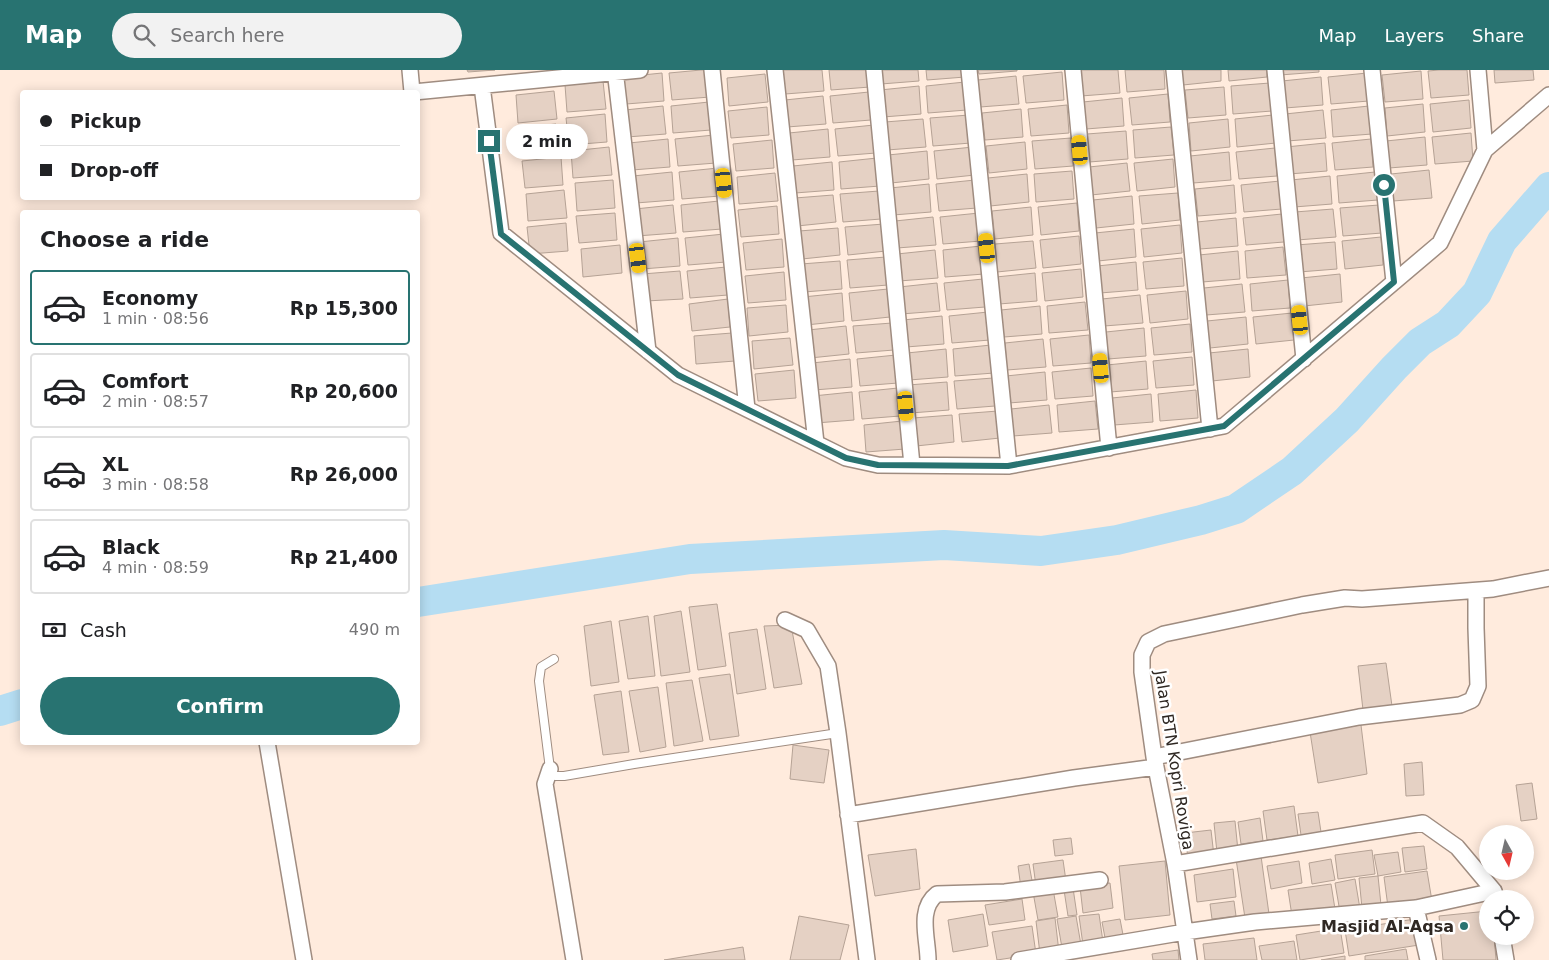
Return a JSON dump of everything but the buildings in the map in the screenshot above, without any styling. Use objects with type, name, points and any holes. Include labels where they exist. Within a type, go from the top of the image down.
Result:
[{"type":"street","points":[[410,70],[413,90]]},
{"type":"street","points":[[420,91],[482,86],[519,76],[640,70]]},
{"type":"street","points":[[712,70],[747,409]]},
{"type":"street","points":[[775,70],[816,443]]},
{"type":"street","points":[[874,70],[912,465]]},
{"type":"street","points":[[969,70],[1008,466]]},
{"type":"street","points":[[1073,70],[1109,448]]},
{"type":"street","points":[[1174,70],[1210,429]]},
{"type":"street","points":[[1274,70],[1304,359]]},
{"type":"street","points":[[1372,70],[1394,282]]},
{"type":"street","points":[[1478,70],[1485,150]]},
{"type":"street","points":[[615,71],[648,351]]},
{"type":"street","points":[[482,86],[501,234],[678,375],[846,458],[878,465],[1008,466],[1224,426],[1440,243],[1485,150],[1549,95]]},
{"type":"street","name":"Jalan BTN Kopri Roviga","points":[[1189,960],[1175,864],[1155,762],[1142,672],[1142,655],[1148,642],[1164,634],[1302,605],[1345,598],[1362,599],[1476,591],[1549,578]]},
{"type":"street","points":[[848,815],[1074,778],[1360,717],[1460,705],[1472,700],[1478,686],[1476,591]]},
{"type":"street","points":[[785,620],[807,630],[828,666],[866,960]]},
{"type":"street","points":[[268,745],[304,960]]},
{"type":"street","points":[[550,769],[545,784],[574,960]]},
{"type":"street","points":[[1175,864],[1423,823],[1457,846],[1491,890]]},
{"type":"street","points":[[928,960],[925,912],[932,898],[937,894],[1005,892],[1100,880]]},
{"type":"street","points":[[1019,960],[1256,922],[1416,908],[1479,898]]},
{"type":"street","points":[[1416,908],[1428,960]]},
{"type":"street","points":[[1504,945],[1506,960]]},
{"type":"lane","points":[[554,659],[541,667],[538,681],[550,769],[555,776],[838,733]]},
{"type":"waterway","points":[[420,602],[690,559],[944,545],[1041,551],[1117,540],[1201,520],[1236,509],[1292,471],[1347,420],[1420,342],[1448,324],[1477,293],[1502,241],[1549,187]]},
{"type":"waterway","points":[[0,711],[20,705]]},
{"type":"place","name":"Masjid Al-Aqsa","points":[[1464,926]]},
{"type":"route","points":[[489,141],[501,234],[678,375],[846,458],[878,465],[1008,466],[1224,426],[1394,282],[1384,185]]}]
